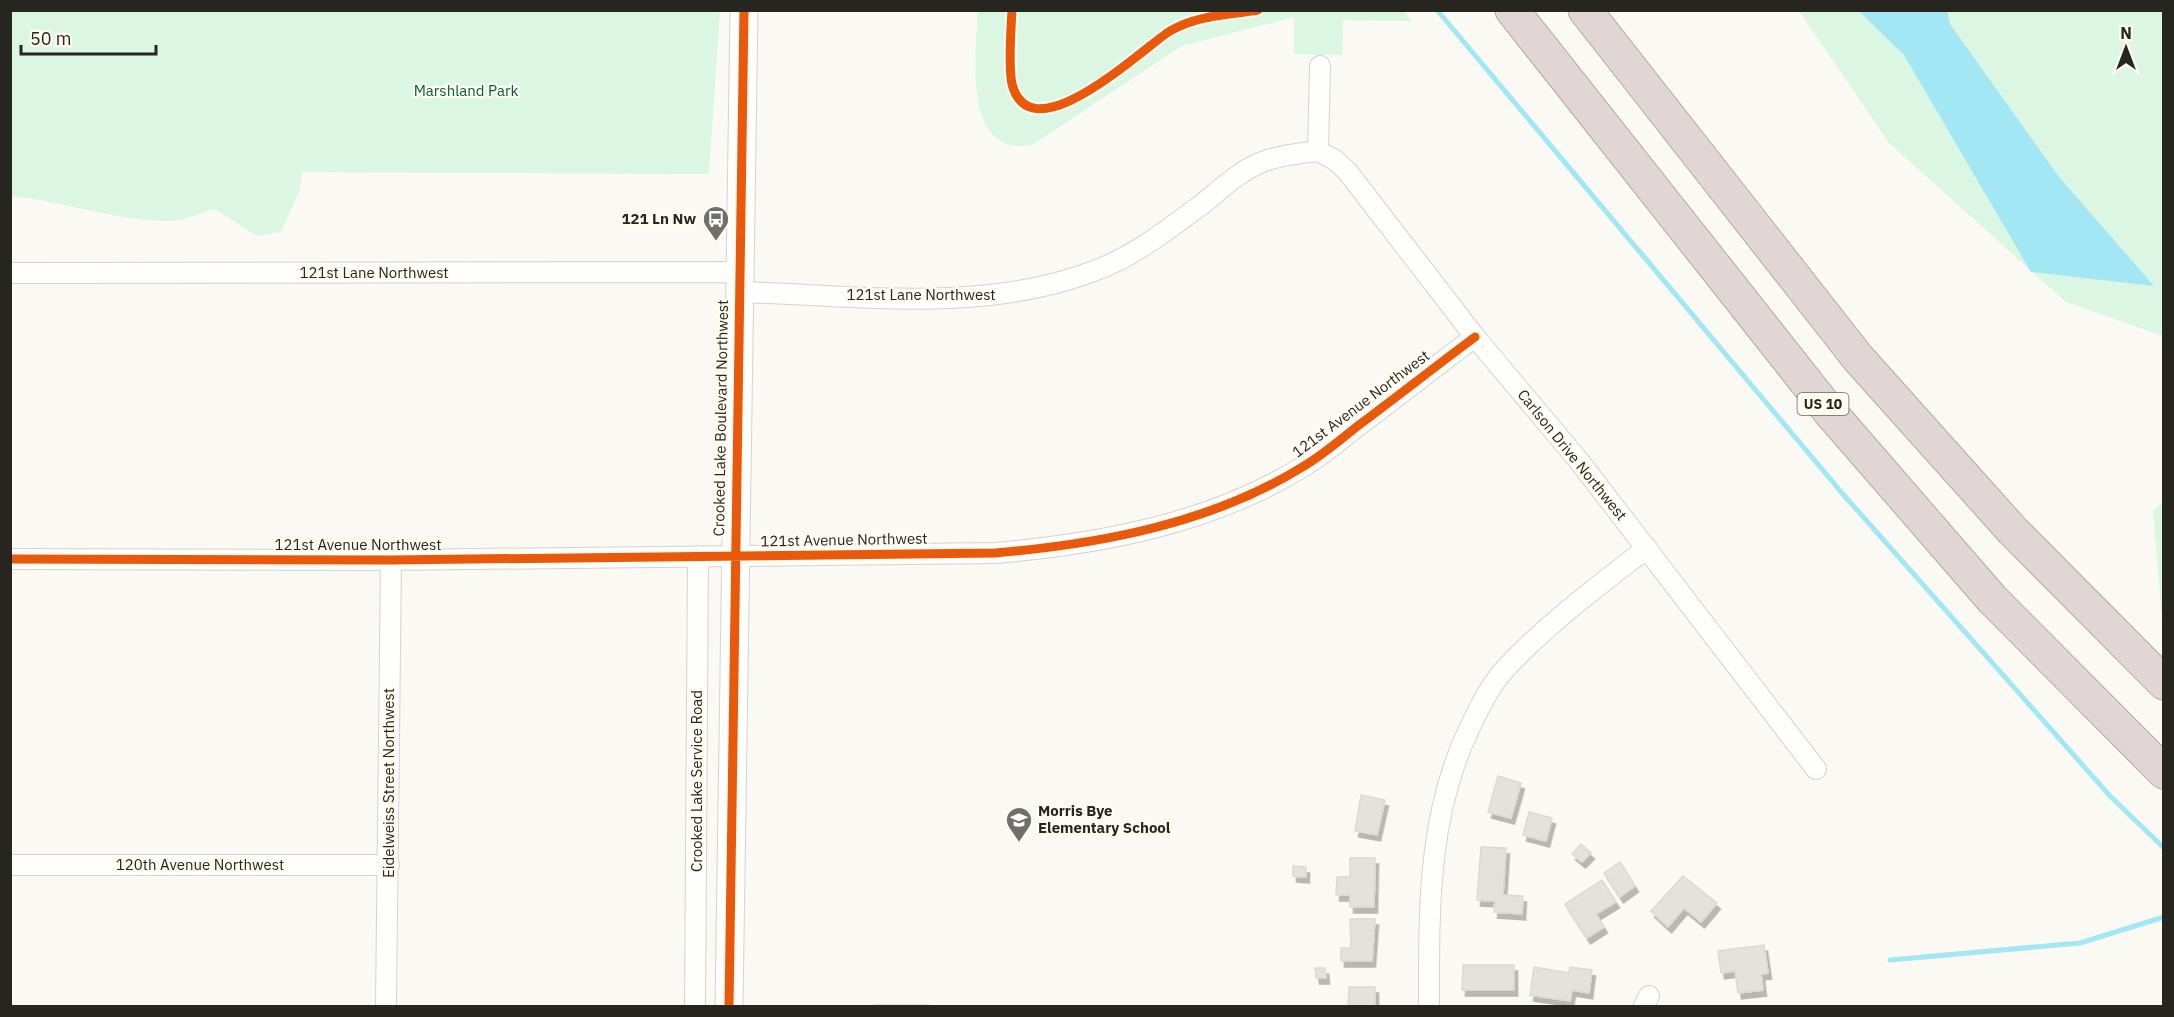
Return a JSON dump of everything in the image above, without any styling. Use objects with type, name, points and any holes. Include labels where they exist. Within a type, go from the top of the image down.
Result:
[{"type":"highway","name":"US 10","points":[[1512,10],[1828,411],[1992,599],[2163,772]]},
{"type":"highway","points":[[1585,10],[1858,358],[2012,530],[2163,683]]},
{"type":"street","name":"Crooked Lake Boulevard Northwest","points":[[729,1006],[738,282],[744,10]]},
{"type":"street","points":[[1318,151],[1320,66]]},
{"type":"street","name":"121st Lane Northwest","points":[[10,273],[738,282],[949,298],[1005,294],[1052,285],[1095,271],[1146,245],[1240,174],[1264,161],[1318,151]]},
{"type":"street","name":"Carlson Drive Northwest","points":[[1318,151],[1335,160],[1347,171],[1475,337],[1572,452],[1816,770]]},
{"type":"street","name":"121st Avenue Northwest","points":[[10,559],[391,560],[995,553],[1058,548],[1119,537],[1200,513],[1250,494],[1305,466],[1475,337]]},
{"type":"street","points":[[1429,1006],[1429,928],[1434,840],[1444,791],[1456,754],[1486,696],[1505,669],[1584,597],[1647,548]]},
{"type":"street","name":"Crooked Lake Service Road","points":[[695,1006],[698,556]]},
{"type":"street","name":"Eidelweiss Street Northwest","points":[[386,1006],[391,560]]},
{"type":"street","name":"120th Avenue Northwest","points":[[10,865],[389,865]]},
{"type":"green space","points":[[1403,10],[1412,21],[1343,20],[1342,55],[1294,54],[1294,17],[1182,46],[1032,145],[1009,145],[993,135],[983,119],[978,98],[975,75],[978,11]]},
{"type":"green space","name":"Marshland Park","points":[[10,11],[720,11],[709,174],[302,172],[300,189],[281,232],[257,236],[215,209],[178,220],[146,220],[11,196]]},
{"type":"green space","points":[[1799,11],[2163,11],[2163,336],[2066,302],[1889,143]]},
{"type":"green space","points":[[2163,502],[2163,632],[2153,511]]},
{"type":"water","points":[[1859,11],[1947,11],[1950,24],[2059,177],[2154,286],[2031,272],[1904,55]]},
{"type":"building","points":[[1498,776],[1521,783],[1511,818],[1488,812]]},
{"type":"building","points":[[1361,795],[1385,800],[1377,835],[1355,831]]},
{"type":"building","points":[[1529,812],[1552,818],[1546,841],[1523,835]]},
{"type":"building","points":[[1581,844],[1591,853],[1582,862],[1572,854]]},
{"type":"building","points":[[1481,847],[1506,848],[1503,895],[1523,896],[1522,914],[1494,912],[1495,901],[1477,900]]},
{"type":"building","points":[[1350,858],[1375,858],[1374,907],[1350,907],[1350,895],[1336,895],[1337,877],[1350,877]]},
{"type":"building","points":[[1620,862],[1635,886],[1620,897],[1604,873]]},
{"type":"building","points":[[1293,866],[1306,867],[1306,877],[1293,876]]},
{"type":"building","points":[[1683,876],[1717,903],[1701,922],[1684,908],[1668,927],[1651,911]]},
{"type":"building","points":[[1602,880],[1616,902],[1596,914],[1604,927],[1587,938],[1565,904]]},
{"type":"building","points":[[1350,919],[1375,919],[1372,961],[1341,961],[1341,948],[1351,948]]},
{"type":"building","points":[[1764,945],[1768,973],[1761,974],[1763,990],[1738,993],[1735,971],[1721,973],[1718,951]]},
{"type":"building","points":[[1463,965],[1514,965],[1514,990],[1462,990]]},
{"type":"building","points":[[1534,967],[1569,973],[1570,967],[1592,970],[1589,993],[1572,990],[1570,1001],[1530,995]]},
{"type":"building","points":[[1315,968],[1325,968],[1326,978],[1316,978]]},
{"type":"building","points":[[1349,987],[1375,987],[1375,1006],[1348,1006]]},
{"type":"building","points":[[929,1005],[929,1006],[874,1006]]},
{"type":"waterway","points":[[1437,10],[1842,493],[2110,796],[2164,848]]},
{"type":"waterway","points":[[1890,960],[2080,943],[2164,917]]},
{"type":"cycle path","points":[[729,1006],[744,10]]},
{"type":"cycle path","points":[[1012,10],[1010,58],[1012,84],[1023,103],[1041,109],[1063,104],[1088,91],[1180,26],[1213,16],[1258,10]]},
{"type":"cycle path","points":[[10,559],[391,560],[995,553],[1075,544],[1155,528],[1194,516],[1269,486],[1318,457],[1475,337]]},
{"type":"place","name":"121 Ln Nw","points":[[716,242]]},
{"type":"place","name":"Morris Bye Elementary School","points":[[1019,843]]}]
